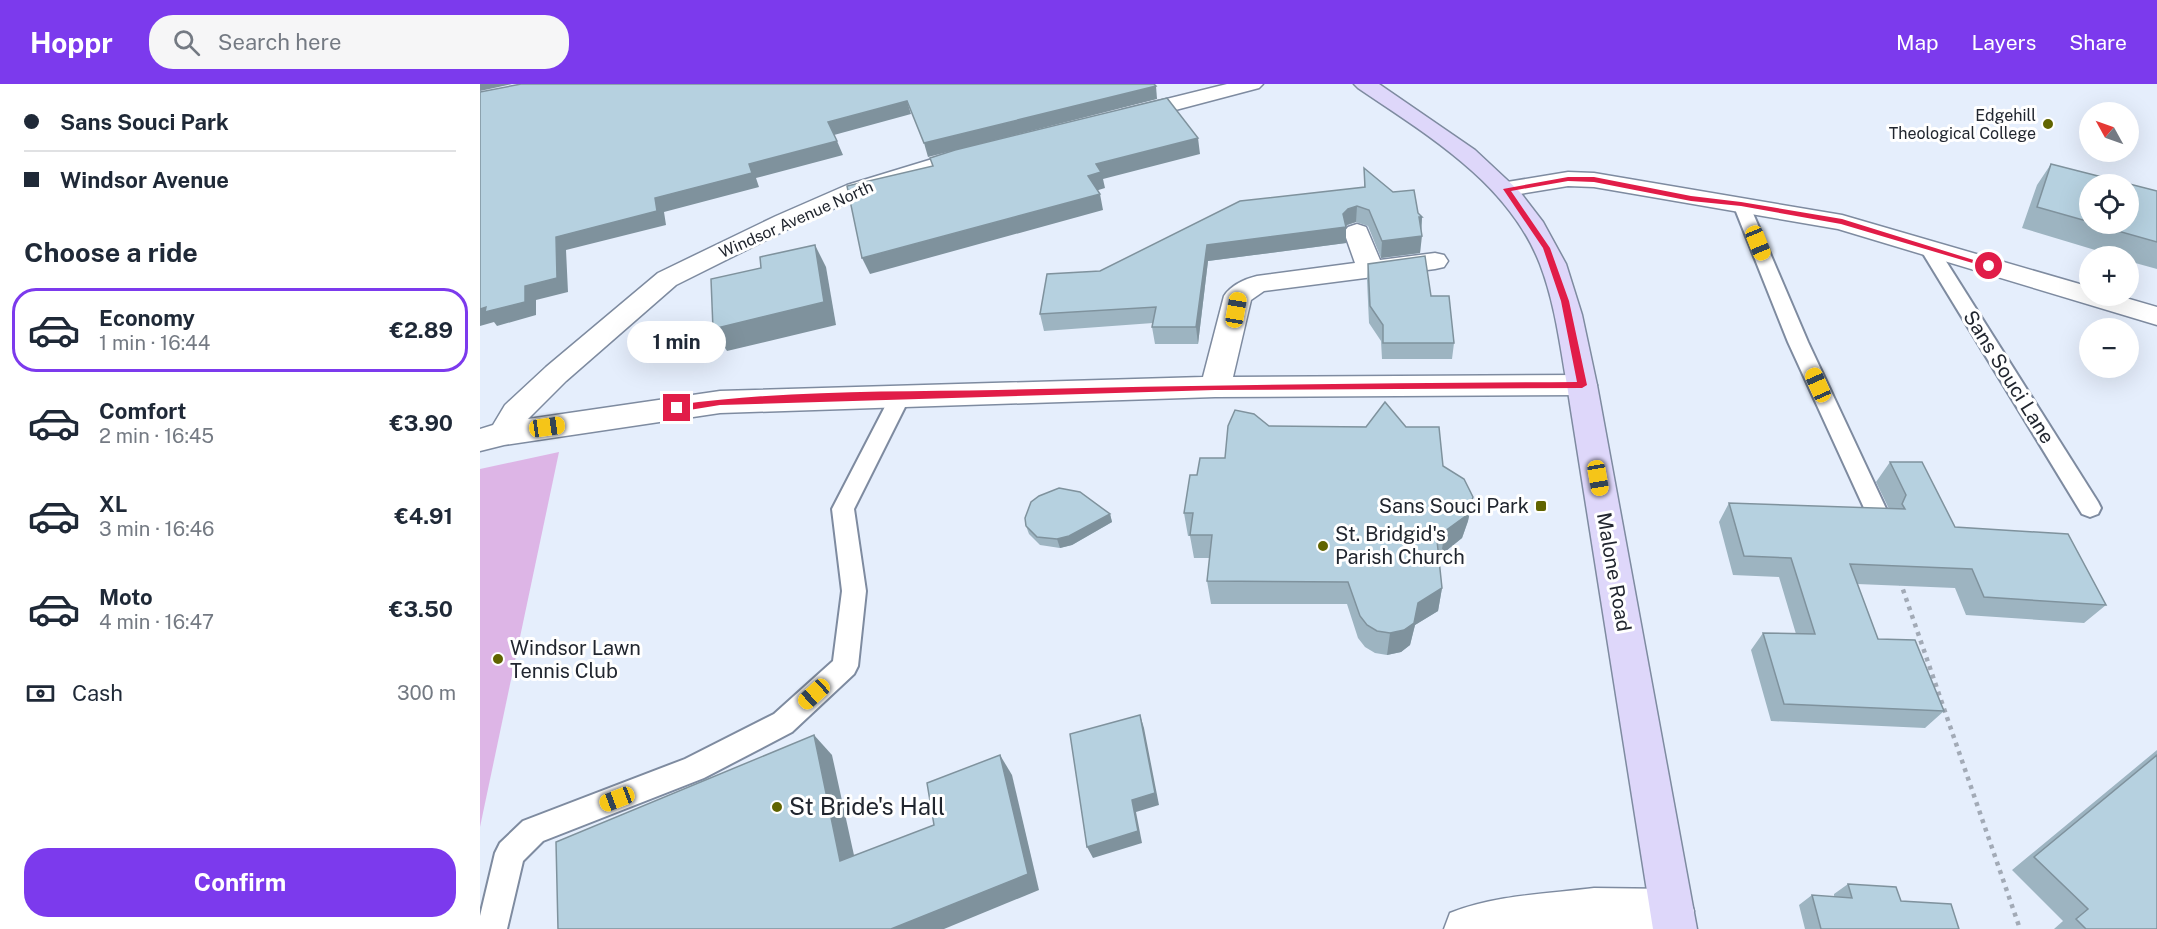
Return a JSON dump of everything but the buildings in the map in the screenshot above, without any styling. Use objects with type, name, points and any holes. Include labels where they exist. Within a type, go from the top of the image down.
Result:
[{"type":"main road","name":"Malone Road","points":[[1365,84],[1440,135],[1507,189],[1546,248],[1565,301],[1582,385],[1673,920]]},
{"type":"street","points":[[1102,122],[1252,84]]},
{"type":"street","name":"Windsor Avenue North","points":[[492,437],[556,374],[668,279],[785,221],[856,190],[952,159],[998,147]]},
{"type":"street","points":[[1507,189],[1568,179],[1594,180],[1842,222],[2157,316]]},
{"type":"street","points":[[1357,232],[1370,268]]},
{"type":"street","points":[[1215,387],[1238,296],[1257,284],[1436,261]]},
{"type":"street","points":[[492,437],[720,402],[1215,387],[1582,385]]},
{"type":"street","points":[[1466,929],[1498,922],[1594,910],[1673,920]]},
{"type":"lane","points":[[1741,204],[1798,342],[1878,515]]},
{"type":"lane","name":"Sans Souci Lane","points":[[1928,247],[2090,508]]},
{"type":"lane","points":[[492,929],[510,853],[533,831],[694,769],[783,723],[845,666],[854,591],[843,509],[901,395]]},
{"type":"path","points":[[1878,515],[2020,929]]},
{"type":"shaded area","name":"Windsor Lawn Tennis Club","points":[[559,452],[480,827],[480,469]]},
{"type":"place","name":"Edgehill Theological College","points":[[2048,124]]},
{"type":"place","name":"Sans Souci Park","points":[[1541,506]]},
{"type":"place","name":"St. Bridgid's Parish Church","points":[[1323,546]]},
{"type":"place","name":"Windsor Lawn Tennis Club","points":[[498,659]]},
{"type":"place","name":"St Bride's Hall","points":[[777,807]]},
{"type":"route","points":[[677,408],[720,402],[1215,387],[1582,385],[1565,301],[1546,248],[1507,189],[1568,179],[1594,180],[1842,222],[1989,266]]}]
